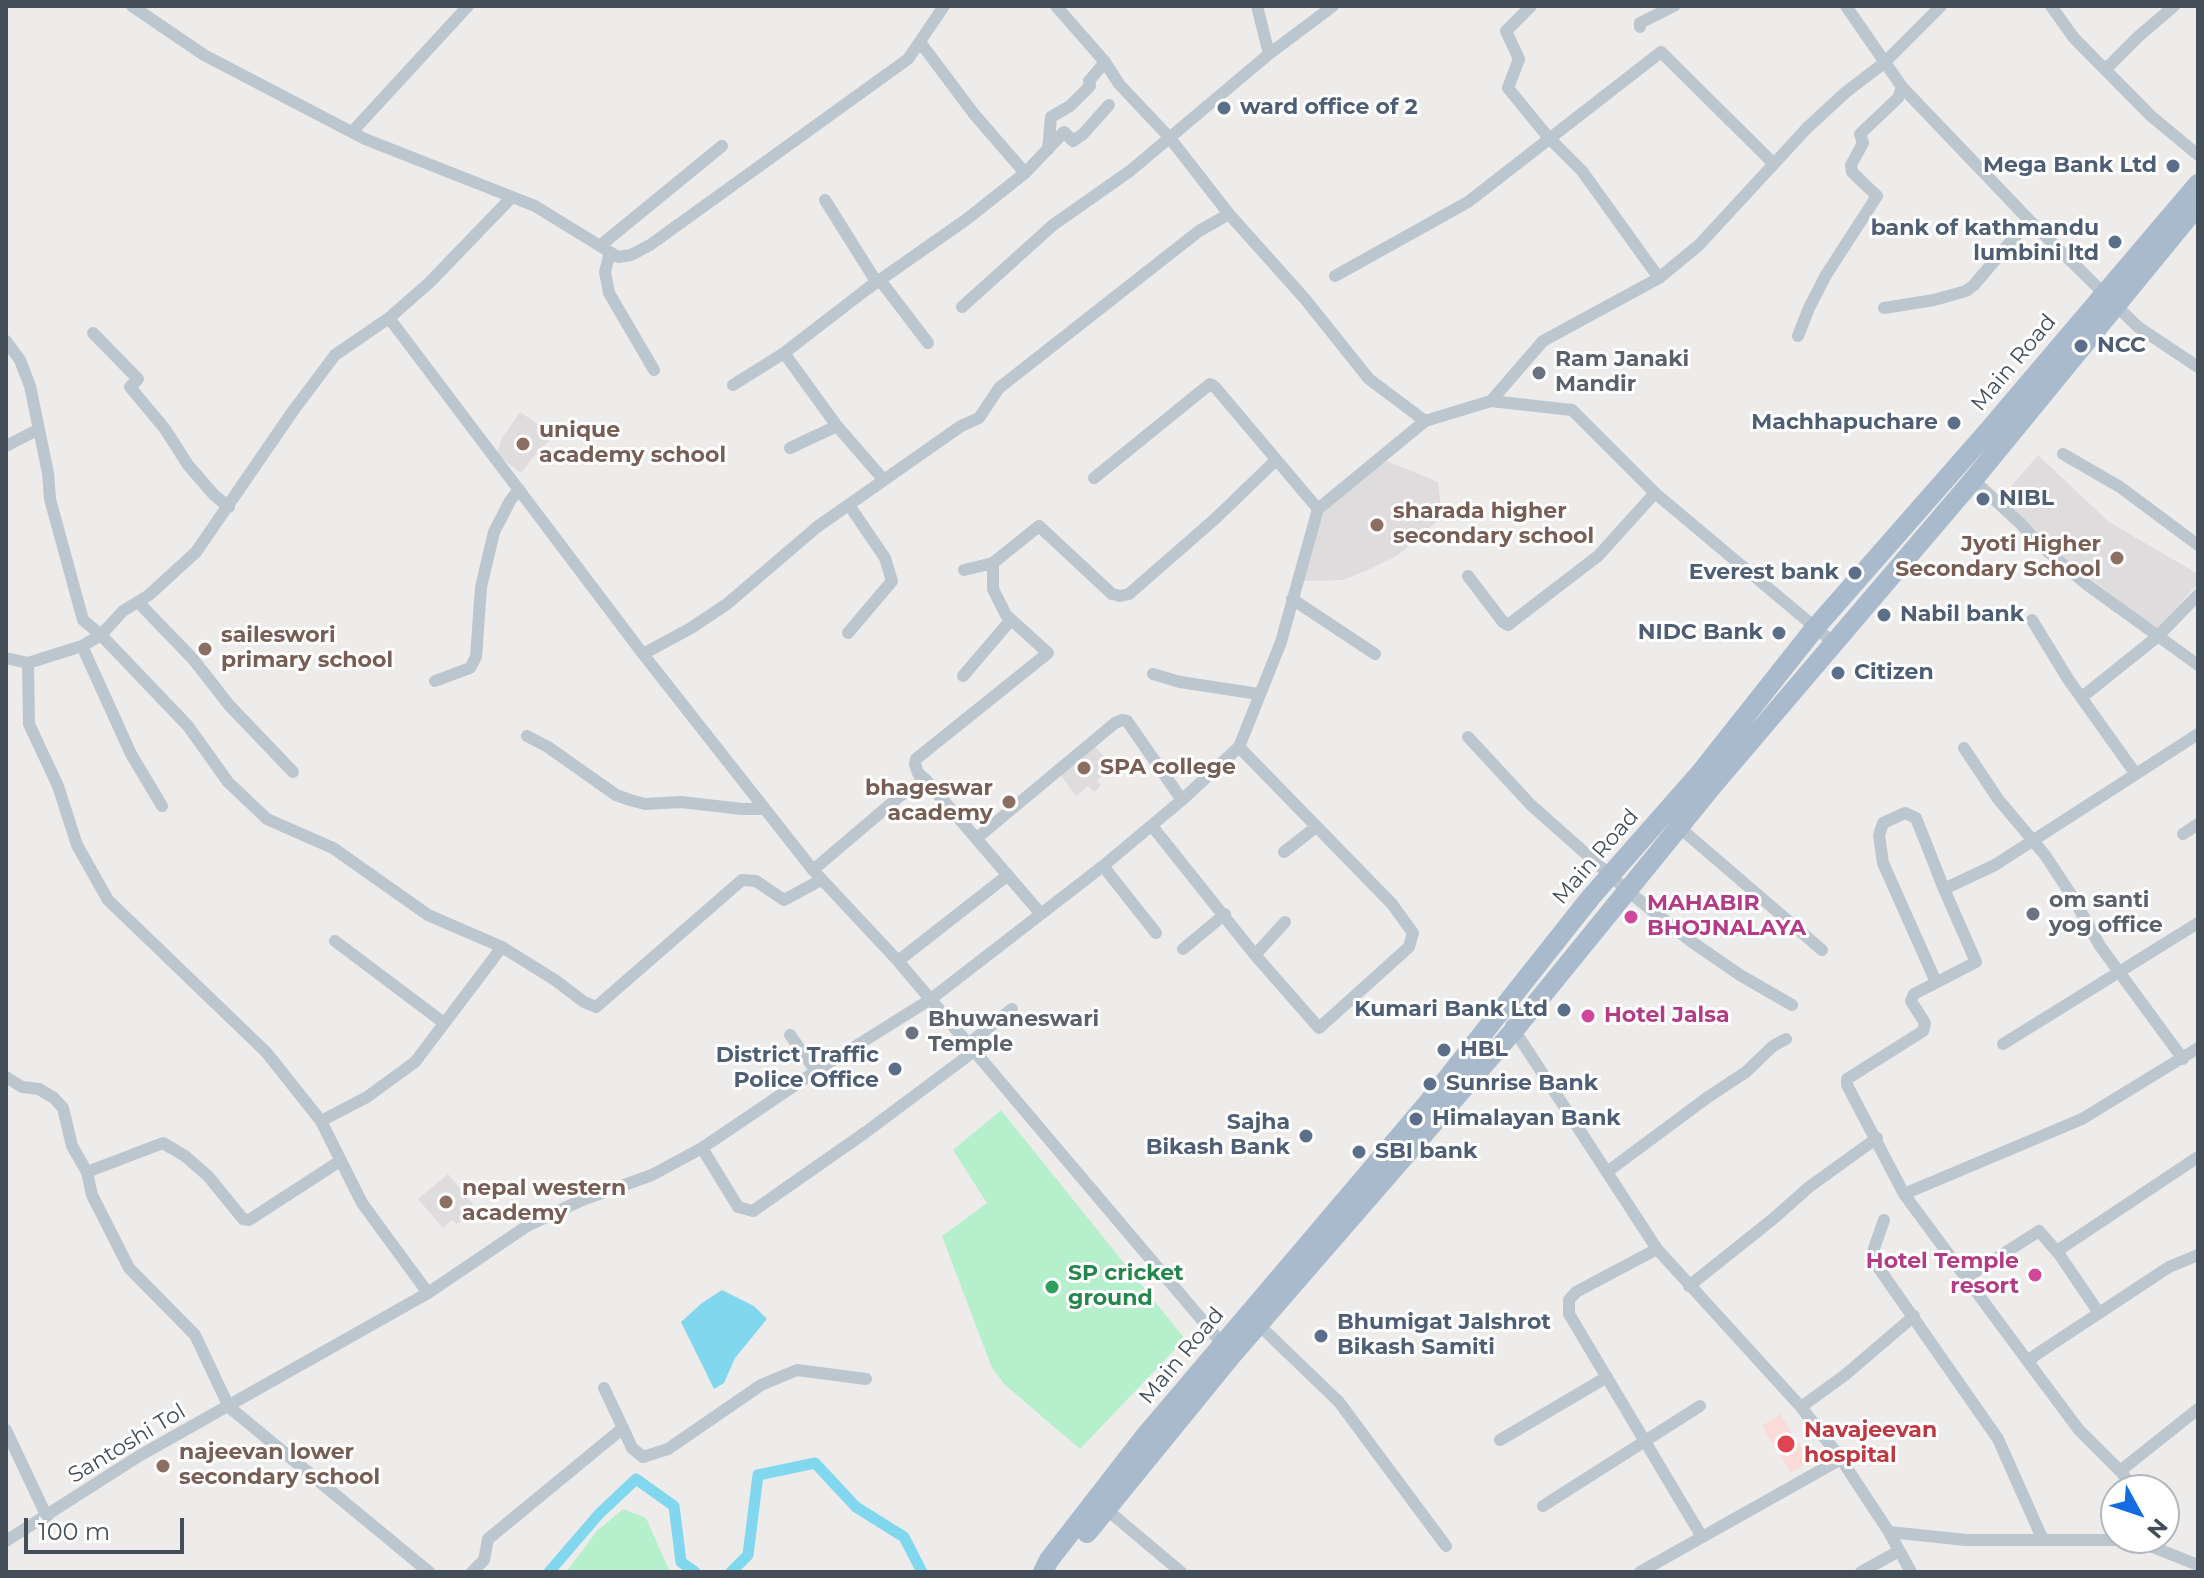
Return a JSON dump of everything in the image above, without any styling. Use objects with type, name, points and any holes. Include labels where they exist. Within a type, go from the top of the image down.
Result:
[{"type":"main road","name":"Main Road","points":[[1507,1022],[1612,874],[1835,644],[1965,473],[2108,300],[2198,184]]},
{"type":"main road","name":"Main Road","points":[[2108,300],[2198,205]]},
{"type":"main road","name":"Main Road","points":[[1043,1572],[1120,1467],[1228,1349],[1507,1022],[1629,892],[1680,828],[1708,778],[1815,628],[1965,473]]},
{"type":"main road","name":"Main Road","points":[[1055,1572],[1228,1349],[1259,1325],[1383,1168]]},
{"type":"street","points":[[132,6],[204,55],[365,139],[553,215],[618,257],[631,255],[650,245],[908,59],[944,6]]},
{"type":"street","points":[[352,132],[468,6]]},
{"type":"street","points":[[1056,6],[1369,379],[1425,421]]},
{"type":"street","points":[[1257,6],[1269,54]]},
{"type":"street","points":[[962,307],[1053,225],[1160,148],[1169,137],[1269,54],[1333,6]]},
{"type":"street","points":[[1531,6],[1506,31],[1519,59],[1508,88],[1548,137],[1582,171],[1659,278]]},
{"type":"street","points":[[1640,27],[1640,23],[1674,6]]},
{"type":"street","points":[[1846,6],[1902,87],[2029,220],[2138,327],[2198,367]]},
{"type":"street","points":[[1491,401],[1543,341],[1659,278],[1699,245],[1807,128],[1884,63],[1941,6]]},
{"type":"street","points":[[2051,6],[2074,38],[2151,116],[2198,155]]},
{"type":"street","points":[[2106,69],[2174,6]]},
{"type":"street","points":[[920,42],[974,114],[1025,173]]},
{"type":"street","points":[[1335,276],[1468,202],[1661,52],[1774,164]]},
{"type":"street","points":[[1048,150],[1051,117],[1070,106],[1090,86],[1089,81],[1105,62]]},
{"type":"street","points":[[1798,336],[1826,275],[1877,196],[1852,172],[1851,165],[1863,143],[1860,134],[1898,98],[1902,87]]},
{"type":"street","points":[[733,385],[784,353],[967,219],[1025,173],[1064,132],[1073,141],[1083,134],[1109,105]]},
{"type":"street","points":[[654,370],[609,293],[605,272],[606,249],[722,146]]},
{"type":"street","points":[[6,658],[28,663],[82,646],[101,635],[123,611],[138,602],[196,552],[335,355],[389,318],[429,283],[512,197]]},
{"type":"street","points":[[825,200],[878,282],[928,343]]},
{"type":"street","points":[[643,654],[727,604],[817,527],[961,426],[979,418],[999,388],[1199,231],[1229,214]]},
{"type":"street","points":[[1884,308],[1966,291],[2029,220]]},
{"type":"street","points":[[389,318],[643,654],[817,875],[931,999],[1228,1349]]},
{"type":"street","points":[[93,333],[138,379],[130,387],[165,429],[188,465],[229,507]]},
{"type":"street","points":[[6,341],[20,360],[30,386],[50,499],[83,620],[188,726],[228,782],[267,819],[333,848],[428,915],[502,947],[584,1002],[596,1007],[742,880],[756,881],[784,900],[817,875],[900,796],[925,779]]},
{"type":"street","points":[[784,353],[837,426],[883,479]]},
{"type":"street","points":[[1094,478],[1210,384],[1318,509]]},
{"type":"street","points":[[1152,826],[1255,955],[1319,1028],[1409,947],[1413,933],[1392,904],[1239,747],[1281,642],[1318,509],[1425,421],[1491,401],[1572,410],[1655,493],[1835,644]]},
{"type":"street","points":[[790,448],[837,426]]},
{"type":"street","points":[[6,446],[39,429]]},
{"type":"street","points":[[2063,454],[2120,487],[2198,545]]},
{"type":"street","points":[[964,570],[993,563],[1039,526],[1112,594],[1129,594],[1216,518],[1276,460]]},
{"type":"street","points":[[1965,473],[2086,584],[2198,665]]},
{"type":"street","points":[[435,681],[470,668],[476,657],[481,587],[494,532],[519,489]]},
{"type":"street","points":[[1468,576],[1508,625],[1598,556],[1655,493]]},
{"type":"street","points":[[848,633],[892,581],[885,558],[849,505]]},
{"type":"street","points":[[993,563],[993,589],[1010,621],[1053,650],[916,759],[915,764],[918,773],[1041,914]]},
{"type":"street","points":[[2082,697],[2157,637],[2198,595]]},
{"type":"street","points":[[1292,599],[1375,654]]},
{"type":"street","points":[[138,602],[293,772]]},
{"type":"street","points":[[2032,620],[2135,773]]},
{"type":"street","points":[[963,676],[1010,621]]},
{"type":"street","points":[[82,646],[131,754],[162,806]]},
{"type":"street","points":[[28,663],[29,724],[58,786],[77,845],[108,900],[266,1052],[321,1121],[362,1203],[428,1293]]},
{"type":"street","points":[[1153,674],[1180,682],[1259,694]]},
{"type":"street","points":[[977,838],[1122,720],[1127,721],[1182,800]]},
{"type":"street","points":[[1944,889],[1995,865],[2198,734]]},
{"type":"street","points":[[527,736],[548,747],[616,795],[630,800],[645,804],[681,802],[765,809]]},
{"type":"street","points":[[1468,737],[1531,805],[1629,892],[1692,942],[1792,1005]]},
{"type":"street","name":"Santoshi Tol","points":[[6,1541],[139,1456],[428,1293],[527,1226],[582,1200],[652,1175],[702,1148],[931,999],[1152,826],[1239,747]]},
{"type":"street","points":[[1964,748],[1985,782],[2033,840],[2072,896],[2100,946],[2183,1059]]},
{"type":"street","points":[[1936,982],[1883,863],[1879,835],[1883,823],[1905,813],[1916,818],[1976,962],[1970,968],[1914,994],[1911,1001],[1925,1023],[1923,1031],[1847,1079],[1847,1085],[1904,1194],[2079,1430],[2123,1474]]},
{"type":"street","points":[[2183,834],[2198,824]]},
{"type":"street","points":[[1284,852],[1316,827]]},
{"type":"street","points":[[1680,828],[1822,950]]},
{"type":"street","points":[[1103,866],[1156,933]]},
{"type":"street","points":[[898,961],[1008,875]]},
{"type":"street","points":[[1183,949],[1225,914]]},
{"type":"street","points":[[1255,955],[1285,922]]},
{"type":"street","points":[[2003,1044],[2198,923]]},
{"type":"street","points":[[335,941],[444,1023]]},
{"type":"street","points":[[321,1121],[367,1097],[415,1062],[502,947]]},
{"type":"street","points":[[702,1148],[738,1207],[753,1211],[866,1132],[970,1048],[1012,1009]]},
{"type":"street","points":[[1507,1022],[1657,1249],[1801,1407],[1841,1459],[1911,1572]]},
{"type":"street","points":[[790,1035],[816,1071]]},
{"type":"street","points":[[1607,1172],[1746,1072],[1773,1046],[1786,1039]]},
{"type":"street","points":[[1904,1194],[2082,1119],[2198,1048]]},
{"type":"street","points":[[6,1077],[22,1087],[39,1089],[63,1108],[72,1146],[87,1172],[92,1195],[129,1268],[195,1335],[229,1407],[429,1572]]},
{"type":"street","points":[[1689,1286],[1809,1187],[1877,1138]]},
{"type":"street","points":[[87,1172],[163,1143],[185,1156],[208,1176],[243,1219],[249,1220],[340,1161]]},
{"type":"street","points":[[2057,1251],[2198,1157]]},
{"type":"street","points":[[1884,1220],[1871,1257],[1998,1439],[2043,1540]]},
{"type":"street","points":[[1967,1277],[2039,1231],[2057,1251],[2099,1313]]},
{"type":"street","points":[[1657,1249],[1576,1292],[1569,1300],[1569,1314],[1702,1537]]},
{"type":"street","points":[[2029,1363],[2034,1356],[2169,1267],[2198,1255]]},
{"type":"street","points":[[1801,1407],[1845,1375],[1914,1316]]},
{"type":"street","points":[[1259,1325],[1339,1402],[1446,1546]]},
{"type":"street","points":[[604,1388],[632,1448],[643,1457],[668,1449],[761,1385],[797,1370],[866,1379]]},
{"type":"street","points":[[1500,1440],[1607,1377]]},
{"type":"street","points":[[1543,1506],[1700,1406]]},
{"type":"street","points":[[2120,1471],[2198,1409]]},
{"type":"street","points":[[472,1572],[484,1560],[488,1539],[623,1428]]},
{"type":"street","points":[[6,1430],[47,1517]]},
{"type":"street","points":[[1640,1572],[1841,1459]]},
{"type":"street","points":[[1106,1509],[1181,1572]]},
{"type":"street","points":[[1889,1532],[1966,1540],[2100,1540]]},
{"type":"street","points":[[1861,1572],[1899,1551]]},
{"type":"street","points":[[2180,1554],[2198,1565]]},
{"type":"shaded area","name":"unique academy school","points":[[520,412],[557,434],[521,473],[497,454],[502,438]]},
{"type":"shaded area","name":"Jyoti Higher Secondary School","points":[[2038,455],[2109,522],[2198,574],[2198,583],[2157,630],[2043,542],[1998,502]]},
{"type":"shaded area","name":"sharada higher secondary school","points":[[1387,461],[1438,482],[1442,517],[1397,556],[1370,569],[1343,580],[1304,581],[1323,513],[1358,478]]},
{"type":"shaded area","name":"SPA college","points":[[1092,744],[1108,760],[1103,764],[1107,772],[1097,780],[1101,786],[1094,792],[1088,786],[1076,796],[1058,772]]},
{"type":"shaded area","name":"nepal western academy","points":[[448,1174],[473,1204],[457,1224],[452,1220],[443,1228],[418,1199]]},
{"type":"shaded area","name":"Navajeevan hospital","points":[[1780,1414],[1810,1461],[1791,1473],[1762,1426]]},
{"type":"green space","name":"SP cricket ground","points":[[1001,1110],[1185,1339],[1080,1449],[1005,1385],[992,1368],[942,1236],[987,1203],[953,1150]]},
{"type":"green space","points":[[623,1509],[646,1518],[670,1572],[566,1572],[597,1531]]},
{"type":"water","points":[[722,1290],[754,1306],[767,1319],[735,1358],[724,1383],[714,1389],[681,1322]]},
{"type":"waterway","points":[[731,1572],[748,1555],[758,1475],[815,1463],[856,1507],[904,1537],[922,1572]]},
{"type":"waterway","points":[[549,1572],[599,1514],[636,1479],[674,1506],[681,1562],[695,1572]]},
{"type":"place","name":"ward office of 2","points":[[1224,108]]},
{"type":"place","name":"Mega Bank Ltd","points":[[2173,166]]},
{"type":"place","name":"bank of kathmandu lumbini ltd","points":[[2115,242]]},
{"type":"place","name":"NCC","points":[[2081,346]]},
{"type":"place","name":"Ram Janaki Mandir","points":[[1539,373]]},
{"type":"place","name":"Machhapuchare","points":[[1954,423]]},
{"type":"place","name":"unique academy school","points":[[523,444]]},
{"type":"place","name":"NIBL","points":[[1983,499]]},
{"type":"place","name":"sharada higher secondary school","points":[[1377,525]]},
{"type":"place","name":"Jyoti Higher Secondary School","points":[[2117,558]]},
{"type":"place","name":"Everest bank","points":[[1855,573]]},
{"type":"place","name":"Nabil bank","points":[[1884,615]]},
{"type":"place","name":"NIDC Bank","points":[[1779,633]]},
{"type":"place","name":"saileswori primary school","points":[[205,649]]},
{"type":"place","name":"Citizen","points":[[1838,673]]},
{"type":"place","name":"SPA college","points":[[1084,768]]},
{"type":"place","name":"bhageswar academy","points":[[1009,802]]},
{"type":"place","name":"om santi yog office","points":[[2033,914]]},
{"type":"place","name":"MAHABIR BHOJNALAYA","points":[[1631,917]]},
{"type":"place","name":"Kumari Bank Ltd","points":[[1564,1010]]},
{"type":"place","name":"Hotel Jalsa","points":[[1588,1016]]},
{"type":"place","name":"Bhuwaneswari Temple","points":[[912,1033]]},
{"type":"place","name":"HBL","points":[[1444,1050]]},
{"type":"place","name":"District Traffic Police Office","points":[[895,1069]]},
{"type":"place","name":"Sunrise Bank","points":[[1430,1084]]},
{"type":"place","name":"Himalayan Bank","points":[[1416,1119]]},
{"type":"place","name":"Sajha Bikash Bank","points":[[1306,1136]]},
{"type":"place","name":"SBI bank","points":[[1359,1152]]},
{"type":"place","name":"nepal western academy","points":[[446,1202]]},
{"type":"place","name":"Hotel Temple resort","points":[[2035,1275]]},
{"type":"place","name":"SP cricket ground","points":[[1052,1287]]},
{"type":"place","name":"Bhumigat Jalshrot Bikash Samiti","points":[[1321,1336]]},
{"type":"place","name":"Navajeevan hospital","points":[[1786,1444]]},
{"type":"place","name":"najeevan lower secondary school","points":[[163,1466]]}]
